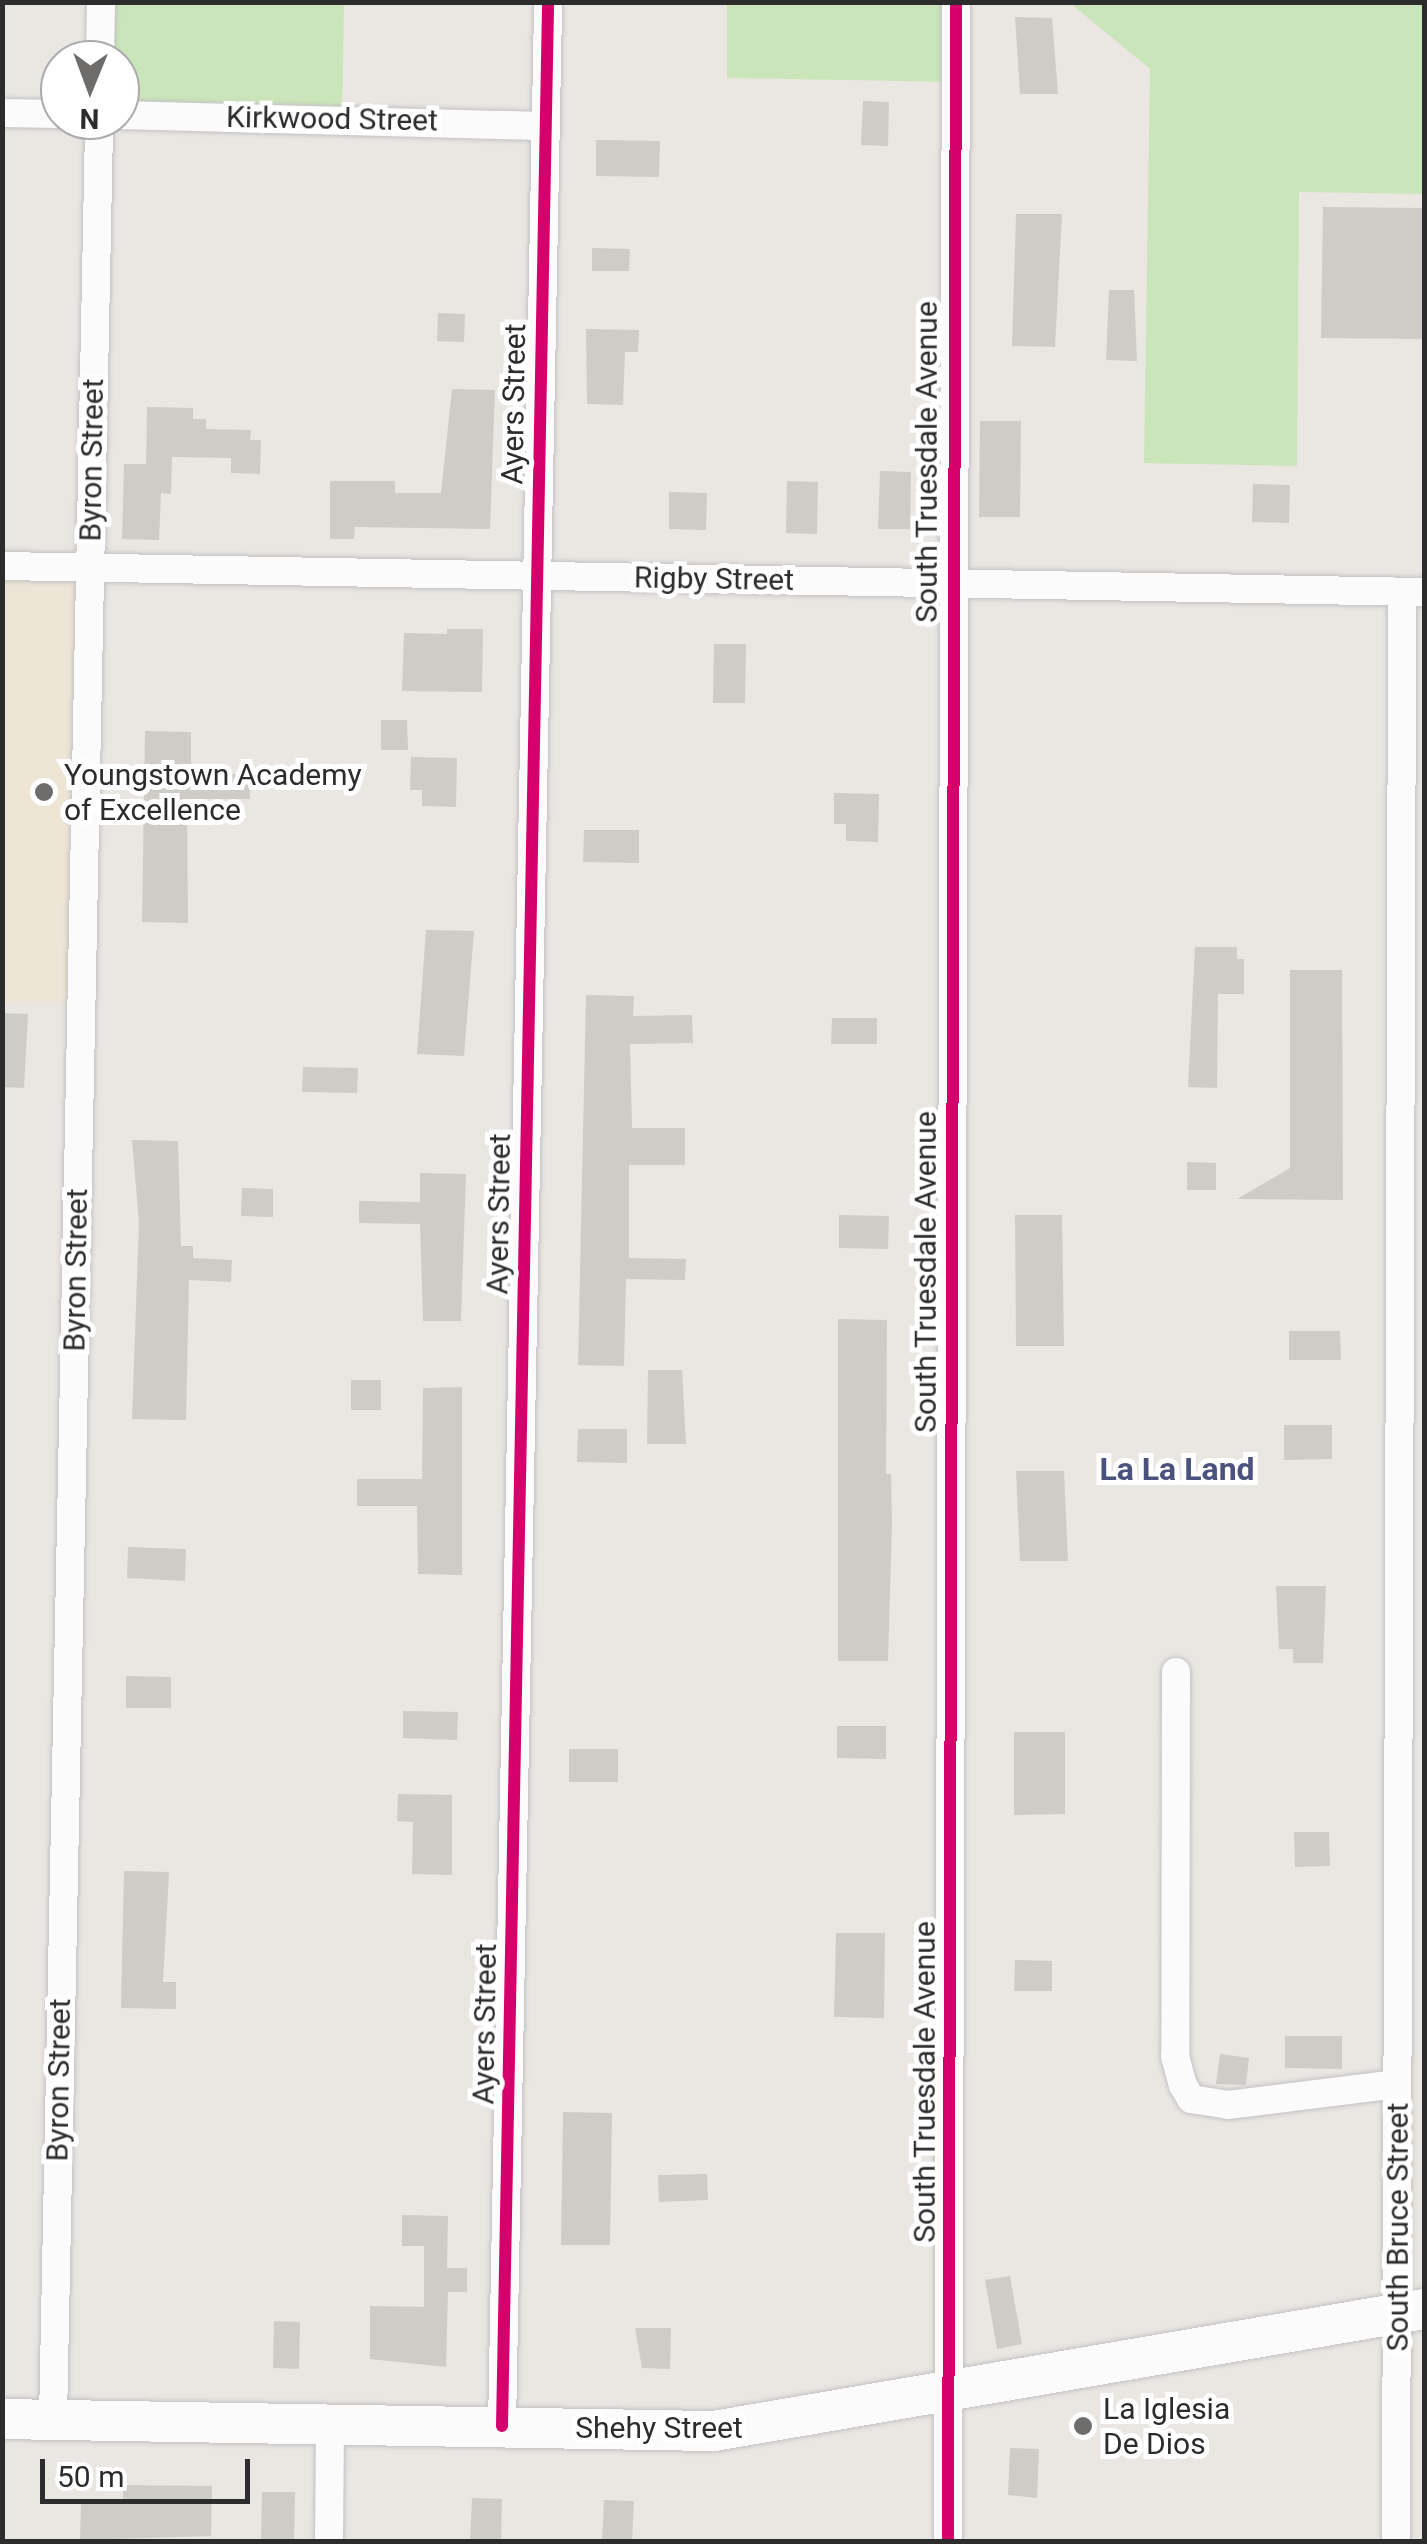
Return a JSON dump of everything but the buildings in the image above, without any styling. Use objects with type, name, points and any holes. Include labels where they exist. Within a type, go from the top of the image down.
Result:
[{"type":"street","points":[[100,40],[101,2]]},
{"type":"street","name":"Ayers Street","points":[[502,2426],[548,2]]},
{"type":"street","name":"South Truesdale Avenue","points":[[948,2542],[951,583],[956,2]]},
{"type":"street","points":[[2,113],[40,114]]},
{"type":"street","name":"Kirkwood Street","points":[[140,116],[544,126]]},
{"type":"street","name":"Byron Street","points":[[53,2420],[98,140]]},
{"type":"street","name":"Rigby Street","points":[[2,566],[1413,592]]},
{"type":"street","name":"South Bruce Street","points":[[1396,2542],[1411,2312],[1397,2084],[1413,592]]},
{"type":"street","points":[[1176,1672],[1176,2056],[1191,2100],[1228,2105],[1397,2084]]},
{"type":"street","name":"Shehy Street","points":[[2,2419],[714,2431],[1411,2312]]},
{"type":"street","points":[[329,2542],[330,2426]]},
{"type":"shaded area","name":"Youngstown Academy of Excellence","points":[[3,566],[90,568],[81,1003],[3,1003]]},
{"type":"green space","points":[[101,3],[344,3],[342,119],[140,115],[140,40],[100,40]]},
{"type":"green space","points":[[727,3],[956,3],[956,82],[727,78]]},
{"type":"green space","points":[[1070,3],[1424,3],[1424,194],[1299,192],[1297,466],[1144,463],[1150,69]]},
{"type":"cycle path","points":[[502,2426],[548,2]]},
{"type":"cycle path","points":[[948,2542],[956,2]]},
{"type":"place","name":"Youngstown Academy of Excellence","points":[[44,792]]},
{"type":"place","name":"La Iglesia De Dios","points":[[1083,2426]]},
{"type":"district","name":"La La Land","points":[[1177,1469]]}]
